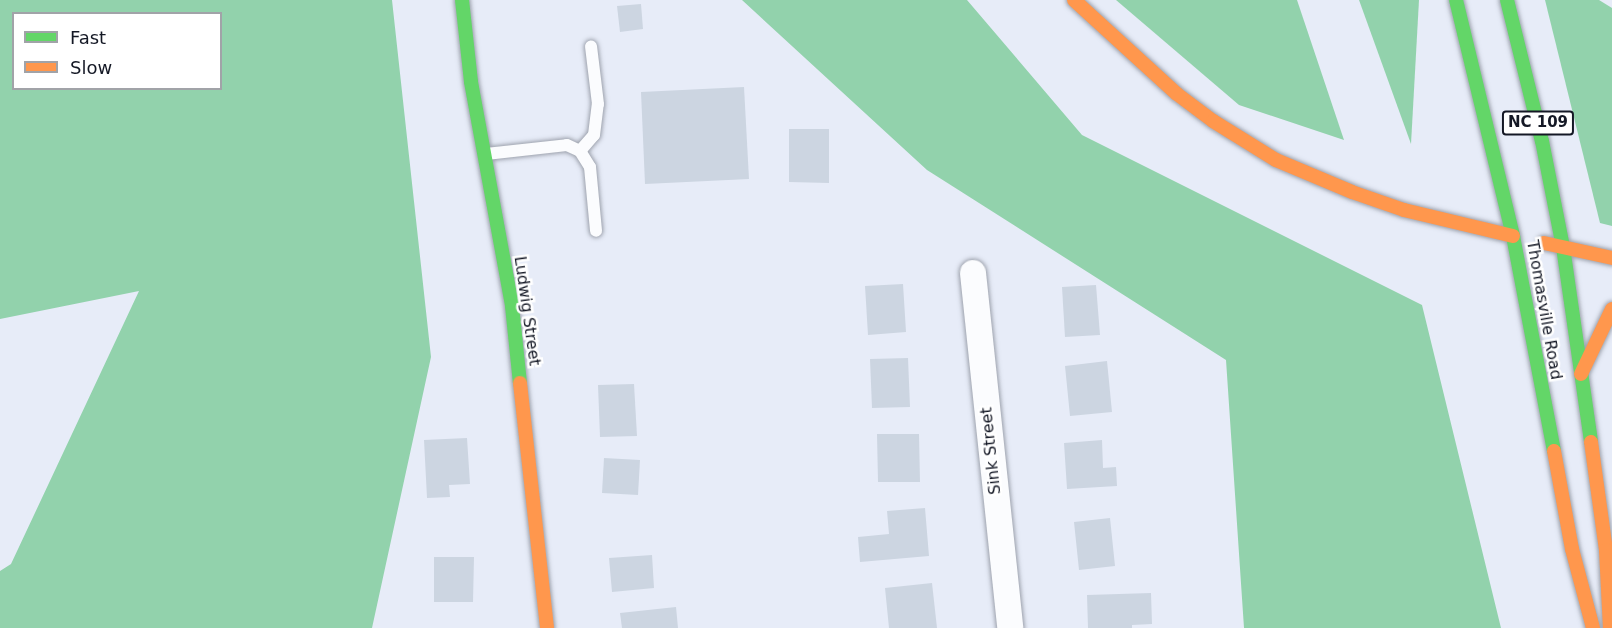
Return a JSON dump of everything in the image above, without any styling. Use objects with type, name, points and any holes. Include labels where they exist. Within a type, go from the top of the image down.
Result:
[{"type":"main road","name":"Ludwig Street","points":[[462,0],[471,82],[512,306],[547,628]]},
{"type":"main road","points":[[1074,0],[1177,94],[1213,121],[1276,160],[1404,210],[1612,258]]},
{"type":"main road","name":"Thomasville Road","points":[[1456,0],[1513,236],[1572,549],[1593,628]]},
{"type":"main road","name":"Thomasville Road","points":[[1507,1],[1540,130],[1563,247],[1606,550],[1610,628]]},
{"type":"main road","points":[[1581,374],[1612,309]]},
{"type":"street","name":"Sink Street","points":[[973,273],[1010,628]]},
{"type":"lane","points":[[580,152],[594,135],[598,104],[591,46]]},
{"type":"lane","points":[[485,154],[567,145],[580,152],[590,167],[596,231]]},
{"type":"green space","points":[[0,0],[392,0],[431,357],[372,628],[0,628],[0,571],[11,564],[139,291],[0,319]]},
{"type":"green space","points":[[742,0],[967,0],[1082,135],[1422,305],[1501,628],[1244,628],[1226,360],[927,170]]},
{"type":"green space","points":[[1116,0],[1297,0],[1344,140],[1239,105]]},
{"type":"green space","points":[[1359,0],[1419,0],[1411,144]]},
{"type":"green space","points":[[1545,0],[1599,0],[1612,8],[1612,226],[1600,223]]},
{"type":"building","points":[[641,4],[643,29],[620,32],[617,6]]},
{"type":"building","points":[[744,87],[749,179],[645,184],[641,92]]},
{"type":"building","points":[[789,129],[829,129],[829,183],[789,182]]},
{"type":"building","points":[[903,284],[906,332],[868,335],[865,286]]},
{"type":"building","points":[[1096,285],[1100,335],[1065,337],[1062,287]]},
{"type":"building","points":[[908,358],[910,407],[872,408],[870,359]]},
{"type":"building","points":[[1107,361],[1112,412],[1070,416],[1065,366]]},
{"type":"building","points":[[634,384],[637,436],[600,437],[598,385]]},
{"type":"building","points":[[877,434],[919,434],[920,482],[878,482]]},
{"type":"building","points":[[467,438],[470,484],[449,485],[450,497],[427,498],[424,440]]},
{"type":"building","points":[[1102,440],[1103,468],[1116,467],[1117,486],[1067,489],[1064,443]]},
{"type":"building","points":[[604,458],[640,460],[638,495],[602,493]]},
{"type":"building","points":[[925,508],[929,556],[860,562],[858,537],[889,534],[887,511]]},
{"type":"building","points":[[1110,518],[1115,566],[1079,570],[1074,522]]},
{"type":"building","points":[[652,555],[654,588],[612,592],[609,558]]},
{"type":"building","points":[[434,557],[474,557],[473,602],[434,602]]},
{"type":"building","points":[[932,583],[937,628],[889,628],[885,588]]},
{"type":"building","points":[[1151,593],[1152,624],[1132,625],[1132,628],[1088,628],[1087,595]]},
{"type":"building","points":[[676,607],[678,628],[622,628],[620,613]]},
{"type":"traffic: fast","points":[[462,0],[471,82],[512,306],[520,383]]},
{"type":"traffic: fast","points":[[1456,0],[1513,236],[1554,451]]},
{"type":"traffic: fast","points":[[1507,0],[1542,141],[1563,247],[1591,442]]},
{"type":"traffic: slow","points":[[1074,0],[1177,94],[1213,121],[1276,160],[1352,192],[1404,210],[1513,236]]},
{"type":"traffic: slow","points":[[1544,243],[1612,258]]},
{"type":"traffic: slow","points":[[1581,374],[1612,309]]},
{"type":"traffic: slow","points":[[520,383],[547,628]]},
{"type":"traffic: slow","points":[[1591,442],[1606,550],[1610,628]]},
{"type":"traffic: slow","points":[[1554,451],[1572,549],[1593,628]]}]
